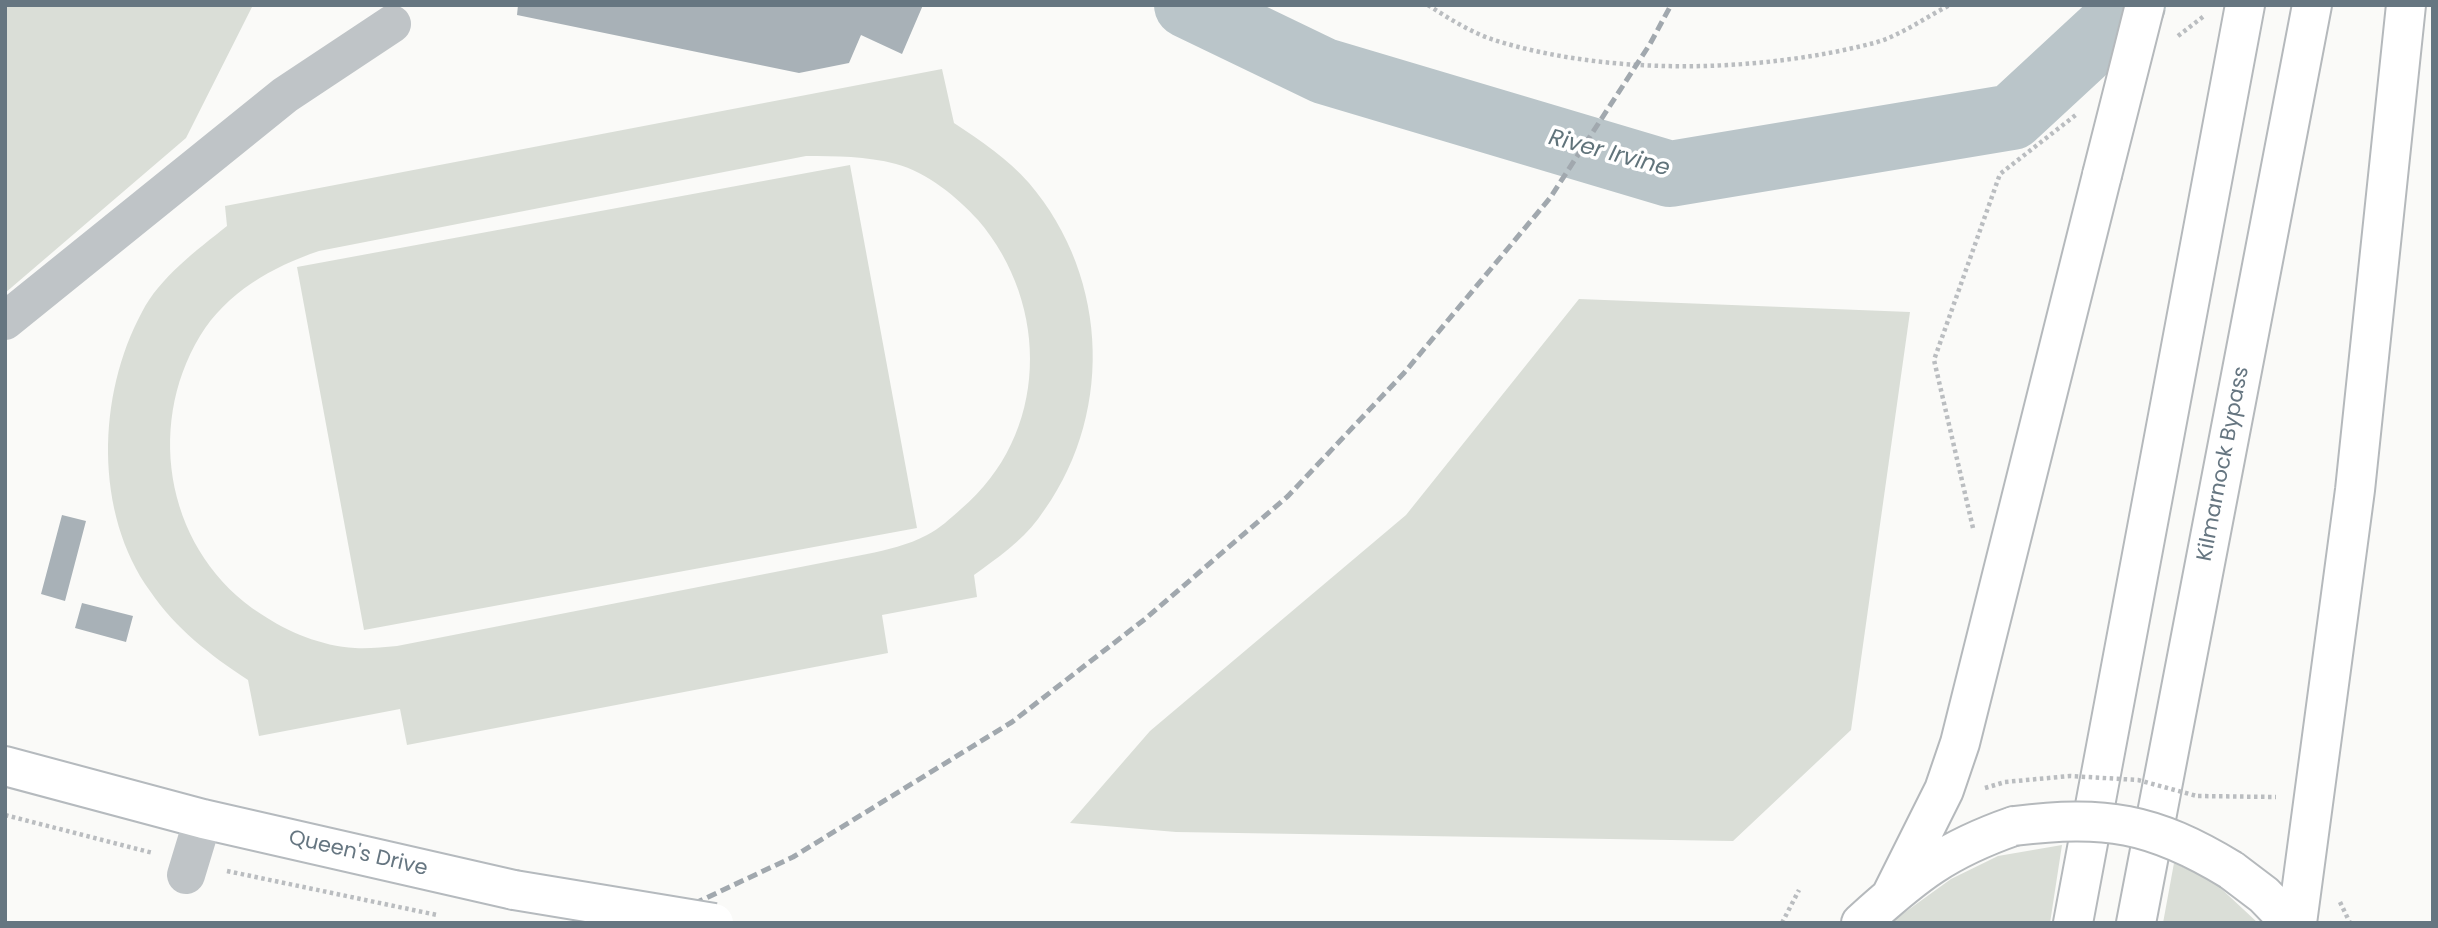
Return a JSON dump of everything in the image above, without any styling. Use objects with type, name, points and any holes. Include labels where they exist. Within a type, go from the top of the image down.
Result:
[{"type":"main road","points":[[1891,895],[1944,790],[1960,743],[2145,5]]},
{"type":"main road","points":[[2073,923],[2245,5]]},
{"type":"main road","points":[[2297,923],[2355,490],[2406,5]]},
{"type":"main road","name":"Kilmarnock Bypass","points":[[2136,923],[2309,18]]},
{"type":"main road","name":"Queen's Drive","points":[[5,766],[203,819],[514,890],[714,923]]},
{"type":"main road","points":[[1861,923],[1891,895],[1954,849],[2014,826],[2066,820],[2104,820],[2135,826],[2198,849],[2264,895],[2291,923]]},
{"type":"lane","points":[[5,321],[285,95],[392,24]]},
{"type":"lane","points":[[188,869],[203,819]]},
{"type":"path","points":[[1428,5],[1492,40],[1565,57],[1675,66],[1755,65],[1876,43],[1950,5]]},
{"type":"path","points":[[2174,39],[2207,14]]},
{"type":"path","points":[[1976,542],[1934,360],[2000,174],[2087,107]]},
{"type":"path","points":[[5,815],[188,869],[439,915]]},
{"type":"path","points":[[1782,923],[1799,890]]},
{"type":"shaded area","points":[[5,5],[253,5],[186,138],[5,293]]},
{"type":"shaded area","points":[[942,69],[954,123],[1003,158],[1029,183],[1056,221],[1076,262],[1088,305],[1093,350],[1090,394],[1080,438],[1063,480],[1038,519],[1000,556],[974,575],[977,597],[882,615],[888,653],[407,745],[400,709],[259,736],[248,680],[207,651],[182,629],[160,605],[132,560],[119,526],[111,490],[108,453],[116,380],[127,345],[142,312],[169,276],[227,226],[225,206]],"holes":[[[806,156],[885,161],[930,179],[951,194],[978,220],[1002,254],[1019,291],[1028,329],[1030,369],[1024,407],[1011,445],[990,479],[936,530],[912,542],[875,552],[397,646],[370,648],[330,644],[282,627],[229,589],[204,558],[186,524],[175,487],[170,449],[173,410],[183,372],[200,336],[223,306],[252,283],[284,265],[319,251]]]},
{"type":"shaded area","points":[[850,165],[917,528],[364,630],[297,267]]},
{"type":"shaded area","points":[[1579,299],[1910,312],[1851,730],[1733,841],[1176,832],[1070,823],[1150,731],[1406,515]]},
{"type":"shaded area","points":[[2062,845],[2050,923],[1890,923],[1951,879],[1998,856]]},
{"type":"shaded area","points":[[2174,863],[2213,881],[2258,923],[2163,923]]},
{"type":"building","points":[[518,5],[923,5],[902,54],[861,35],[849,63],[799,73],[517,15]]},
{"type":"building","points":[[62,515],[86,521],[65,601],[41,594]]},
{"type":"building","points":[[82,603],[133,616],[126,642],[75,628]]},
{"type":"waterway","name":"River Irvine","points":[[1187,5],[1324,71],[1670,174],[2012,117],[2133,5]]},
{"type":"railway","points":[[653,923],[793,857],[1012,722],[1145,619],[1288,496],[1404,373],[1550,198],[1650,44],[1671,5]]}]
